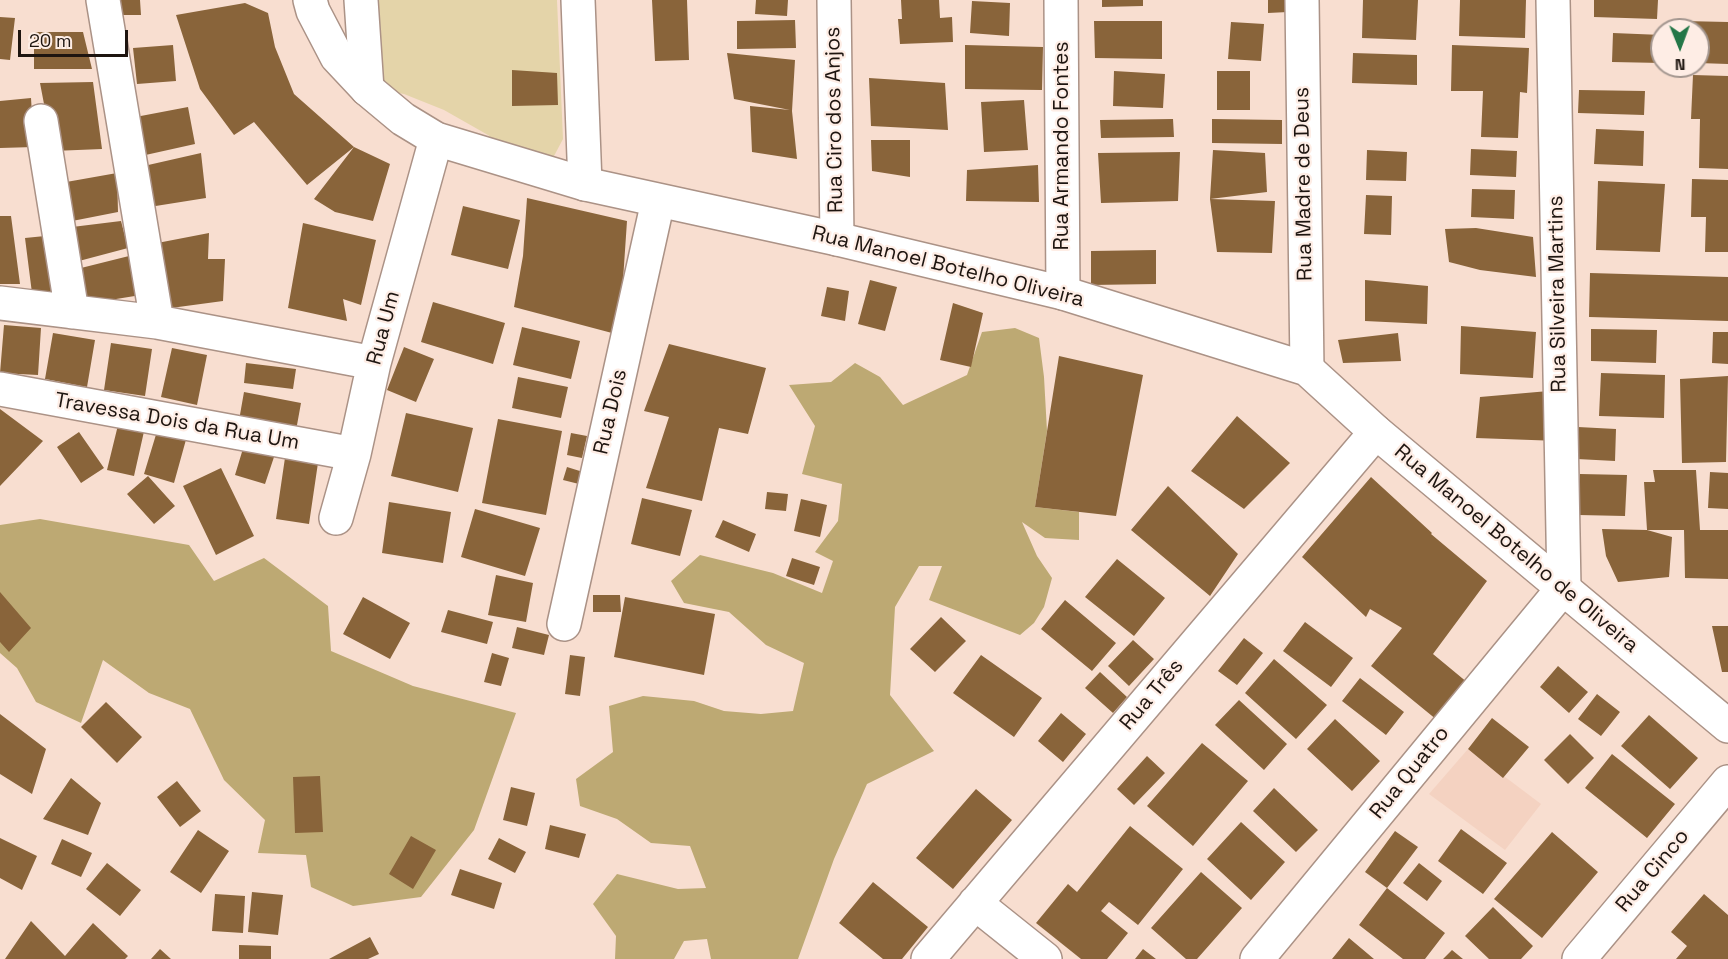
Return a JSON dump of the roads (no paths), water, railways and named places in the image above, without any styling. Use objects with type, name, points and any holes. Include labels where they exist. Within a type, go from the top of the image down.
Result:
[{"type":"street","points":[[103,0],[157,322]]},
{"type":"street","points":[[310,0],[337,57],[367,89],[403,119],[436,139],[585,184],[579,0]]},
{"type":"street","points":[[361,0],[367,89]]},
{"type":"street","name":"Rua Ciro dos Anjos","points":[[834,0],[837,239]]},
{"type":"street","name":"Rua Armando Fontes","points":[[1061,0],[1063,293]]},
{"type":"street","name":"Rua Madre de Deus","points":[[1302,0],[1307,369]]},
{"type":"street","name":"Rua Silveira Martins","points":[[1553,0],[1564,587]]},
{"type":"street","points":[[41,121],[72,312]]},
{"type":"street","name":"Rua Um","points":[[336,518],[354,454],[374,363],[436,139]]},
{"type":"street","name":"Rua Manoel Botelho Oliveira","points":[[585,184],[837,239],[1063,293],[1307,369]]},
{"type":"street","name":"Rua Dois","points":[[564,624],[658,201]]},
{"type":"street","points":[[0,303],[157,322],[374,363]]},
{"type":"street","name":"Rua Manoel Botelho de Oliveira","points":[[1307,369],[1376,432],[1728,726]]},
{"type":"street","name":"Travessa Dois da Rua Um","points":[[0,389],[354,454]]},
{"type":"street","name":"Rua Três","points":[[928,959],[1376,432]]},
{"type":"street","name":"Rua Quatro","points":[[1257,959],[1564,587]]},
{"type":"street","name":"Rua Cinco","points":[[1579,959],[1728,782]]},
{"type":"street","points":[[975,903],[1045,959]]}]
